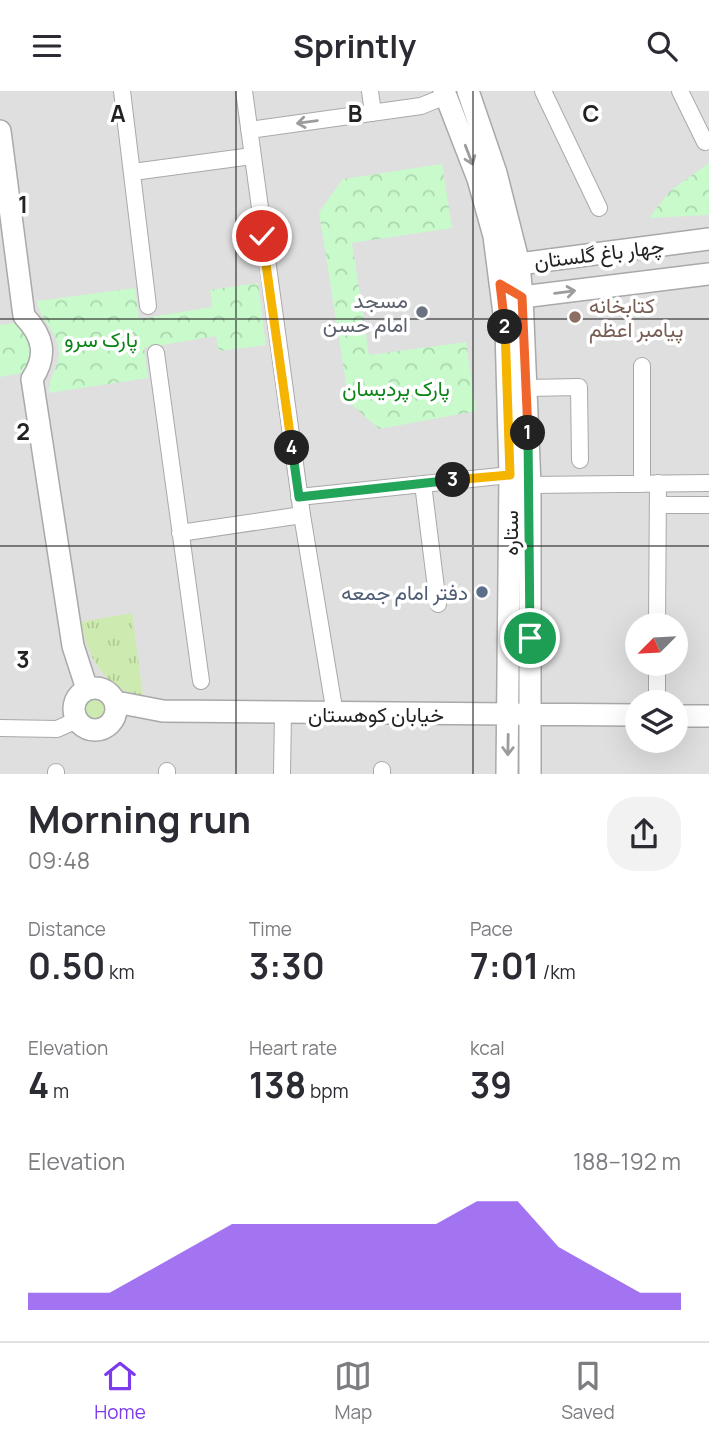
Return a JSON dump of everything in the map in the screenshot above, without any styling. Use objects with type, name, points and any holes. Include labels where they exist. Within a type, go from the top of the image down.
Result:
[{"type":"street","points":[[122,91],[148,306]]},
{"type":"street","points":[[244,91],[299,497],[335,714]]},
{"type":"street","points":[[370,91],[373,113]]},
{"type":"street","name":"ستاره","points":[[468,91],[496,173],[519,264],[522,297],[530,485],[519,714],[507,774]]},
{"type":"street","points":[[543,91],[599,208]]},
{"type":"street","points":[[680,91],[705,142]]},
{"type":"street","points":[[249,130],[421,106],[445,94]]},
{"type":"street","name":"ستاره","points":[[445,94],[478,179],[494,236],[506,329],[519,714],[530,774]]},
{"type":"street","points":[[0,131],[24,316],[37,331],[43,348],[40,367],[32,379],[73,646],[87,689]]},
{"type":"street","points":[[132,172],[252,156]]},
{"type":"street","name":"چهار باغ گلستان","points":[[709,239],[519,264],[500,284],[522,297],[709,274]]},
{"type":"street","points":[[156,353],[201,681]]},
{"type":"street","points":[[642,366],[650,484],[658,505],[657,613]]},
{"type":"street","points":[[527,388],[579,387],[580,460]]},
{"type":"street","points":[[299,497],[510,475]]},
{"type":"street","points":[[530,485],[709,482]]},
{"type":"street","points":[[423,484],[438,604]]},
{"type":"street","points":[[658,505],[709,505]]},
{"type":"street","points":[[180,533],[302,515]]},
{"type":"street","points":[[87,689],[107,691],[116,702],[112,722],[101,730],[88,729],[77,720],[76,699],[87,689]]},
{"type":"street","name":"خیابان کوهستان","points":[[116,702],[163,711],[625,715]]},
{"type":"street","points":[[282,774],[283,713]]},
{"type":"street","points":[[688,716],[709,716]]},
{"type":"street","points":[[0,728],[57,729],[77,720]]},
{"type":"shaded area","points":[[0,91],[709,91],[709,774],[0,774]]},
{"type":"green space","points":[[709,163],[709,215],[649,218],[670,191]]},
{"type":"green space","name":"پارک پردیسان","points":[[442,164],[452,228],[352,243],[369,355],[466,342],[476,411],[379,429],[349,402],[319,212],[343,179]]},
{"type":"green space","name":"پارک سرو","points":[[258,283],[266,345],[219,351],[216,336],[144,348],[148,378],[49,393],[50,382],[58,362],[58,343],[38,308],[37,301],[135,288],[139,319],[212,307],[210,290]]},
{"type":"green space","points":[[14,323],[24,330],[30,339],[33,362],[23,373],[0,377],[0,325]]},
{"type":"green space","points":[[132,613],[143,696],[130,693],[108,679],[93,658],[81,622]]},
{"type":"green space","points":[[97,695],[106,699],[110,708],[106,717],[97,721],[88,717],[84,708],[88,699]]},
{"type":"place","name":"مسجد امام حسن","points":[[422,312]]},
{"type":"place","name":"کتابخانه پیامبر اعظم","points":[[575,317]]},
{"type":"place","name":"دفتر امام جمعه","points":[[482,592]]},
{"type":"route","points":[[262,236],[299,497],[510,475],[506,329],[500,284],[522,297],[530,485],[530,638]]}]
